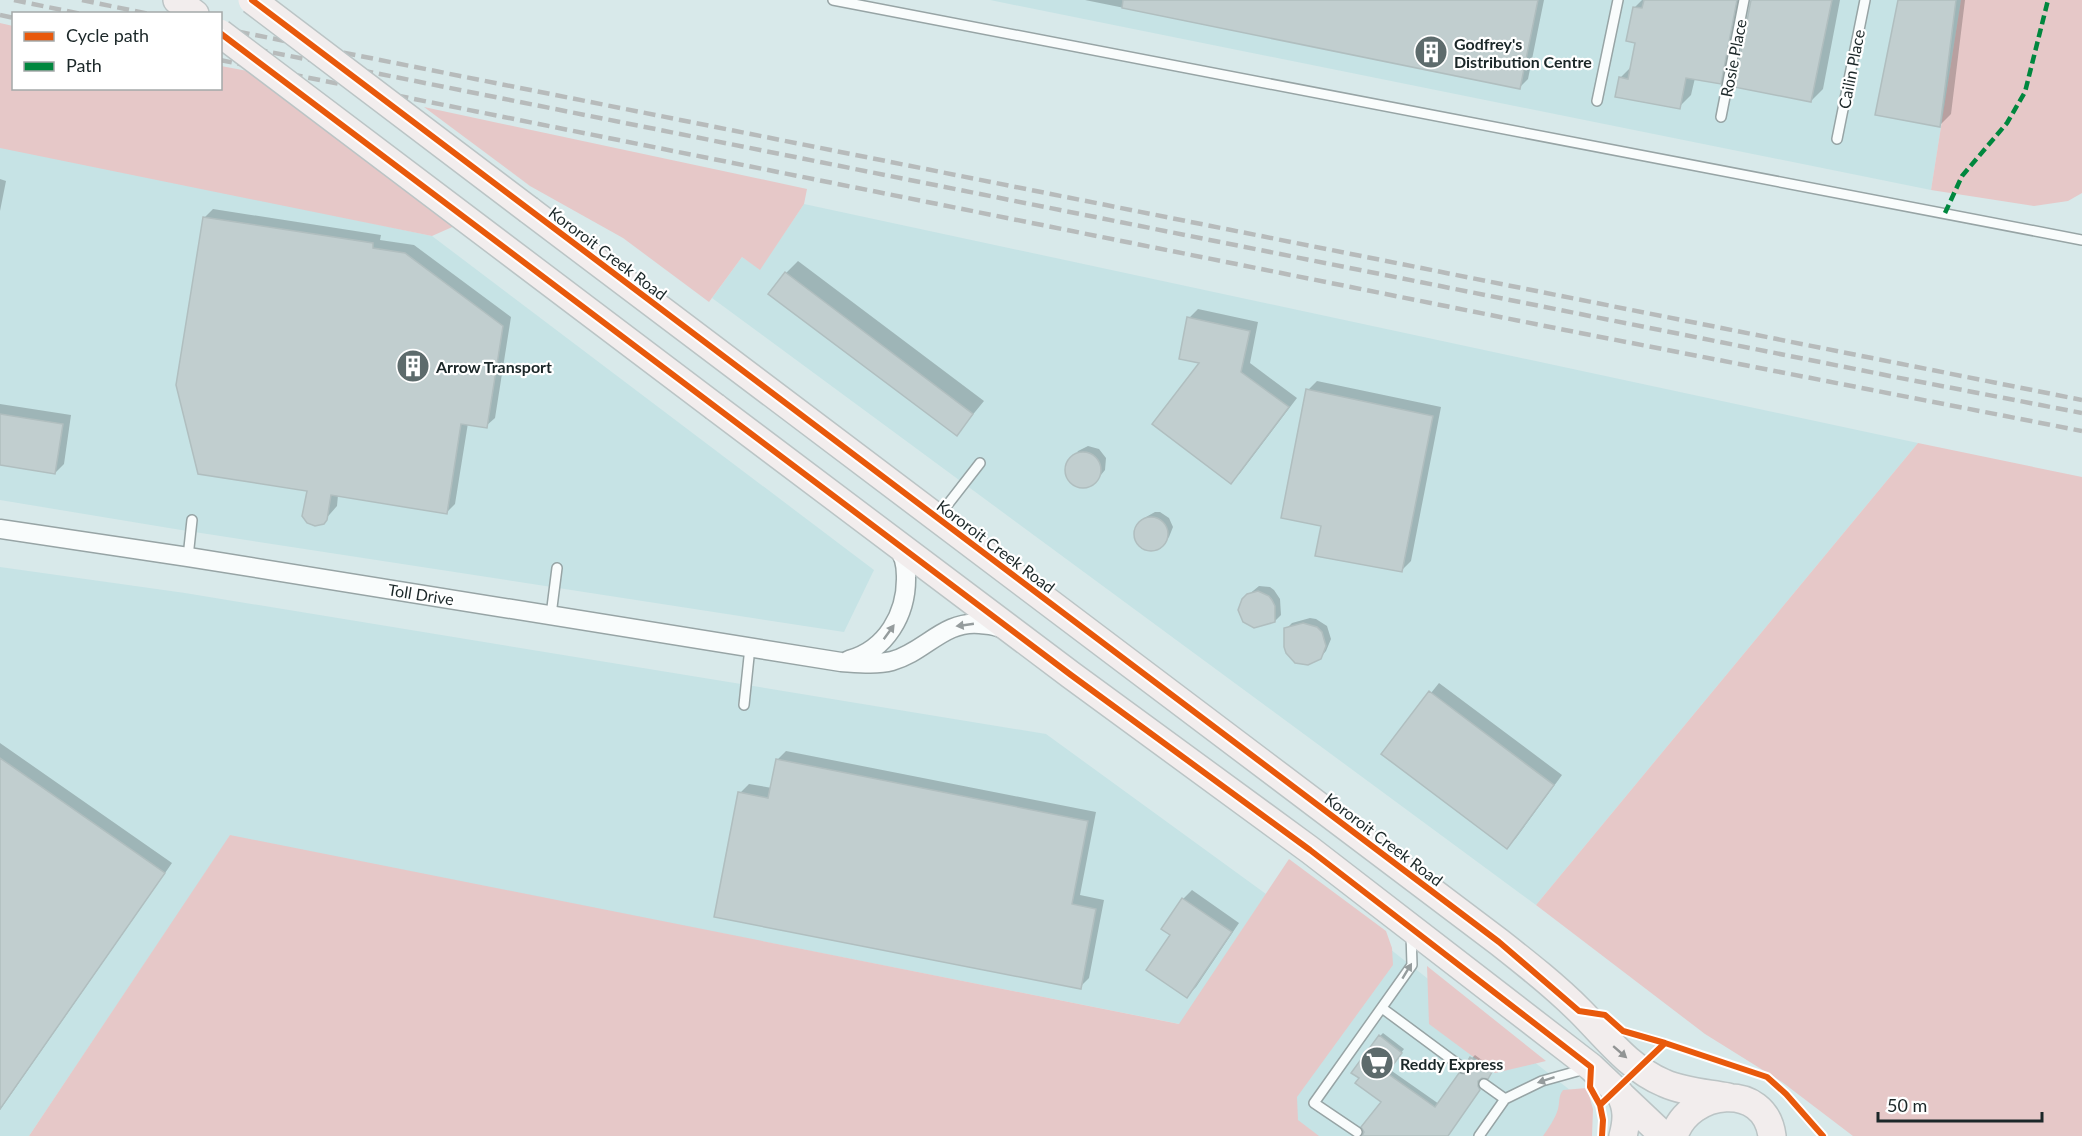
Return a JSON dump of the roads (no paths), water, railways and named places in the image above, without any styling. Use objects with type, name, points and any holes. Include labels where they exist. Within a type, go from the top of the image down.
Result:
[{"type":"main road","points":[[177,0],[192,12]]},
{"type":"main road","name":"Kororoit Creek Road","points":[[252,0],[1499,942],[1564,997],[1616,1049],[1640,1068],[1672,1086],[1740,1099],[1761,1110]]},
{"type":"main road","points":[[222,35],[1037,650],[1310,850],[1591,1067],[1664,1136]]},
{"type":"main road","points":[[1620,1094],[1627,1117],[1623,1136]]},
{"type":"main road","points":[[1674,1136],[1681,1122],[1694,1109],[1708,1100],[1728,1097]]},
{"type":"main road","points":[[1761,1110],[1768,1121],[1772,1136]]},
{"type":"main road","points":[[1761,1110],[1786,1136]]},
{"type":"street","name":"Toll Drive","points":[[0,529],[842,662],[874,664],[892,661],[912,654],[957,625],[974,623],[997,626],[1037,650]]},
{"type":"street","points":[[842,662],[872,650],[894,626],[902,609],[907,587],[902,551],[884,534]]},
{"type":"lane","points":[[833,0],[2082,240]]},
{"type":"lane","points":[[1597,101],[1618,0]]},
{"type":"lane","name":"Rosie Place","points":[[1721,117],[1744,0]]},
{"type":"lane","name":"Cailin Place","points":[[1838,139],[1865,0]]},
{"type":"lane","points":[[937,519],[980,463]]},
{"type":"lane","points":[[188,557],[192,520]]},
{"type":"lane","points":[[551,615],[556,568]]},
{"type":"lane","points":[[744,705],[750,647]]},
{"type":"lane","points":[[1357,1132],[1314,1103],[1412,965],[1411,928]]},
{"type":"lane","points":[[1382,1008],[1463,1068]]},
{"type":"lane","points":[[1479,1136],[1505,1099],[1542,1081],[1591,1067]]},
{"type":"lane","points":[[1484,1084],[1505,1099]]},
{"type":"railway","points":[[14,0],[71,12]]},
{"type":"railway","points":[[82,0],[139,12]]},
{"type":"railway","points":[[0,15],[12,18]]},
{"type":"railway","points":[[222,28],[2082,400]]},
{"type":"railway","points":[[222,42],[2082,413]]},
{"type":"railway","points":[[222,60],[1565,330],[2082,431]]},
{"type":"place","name":"Godfrey's Distribution Centre","points":[[1431,52]]},
{"type":"place","name":"Arrow Transport","points":[[413,366]]},
{"type":"place","name":"Reddy Express","points":[[1377,1063]]}]
